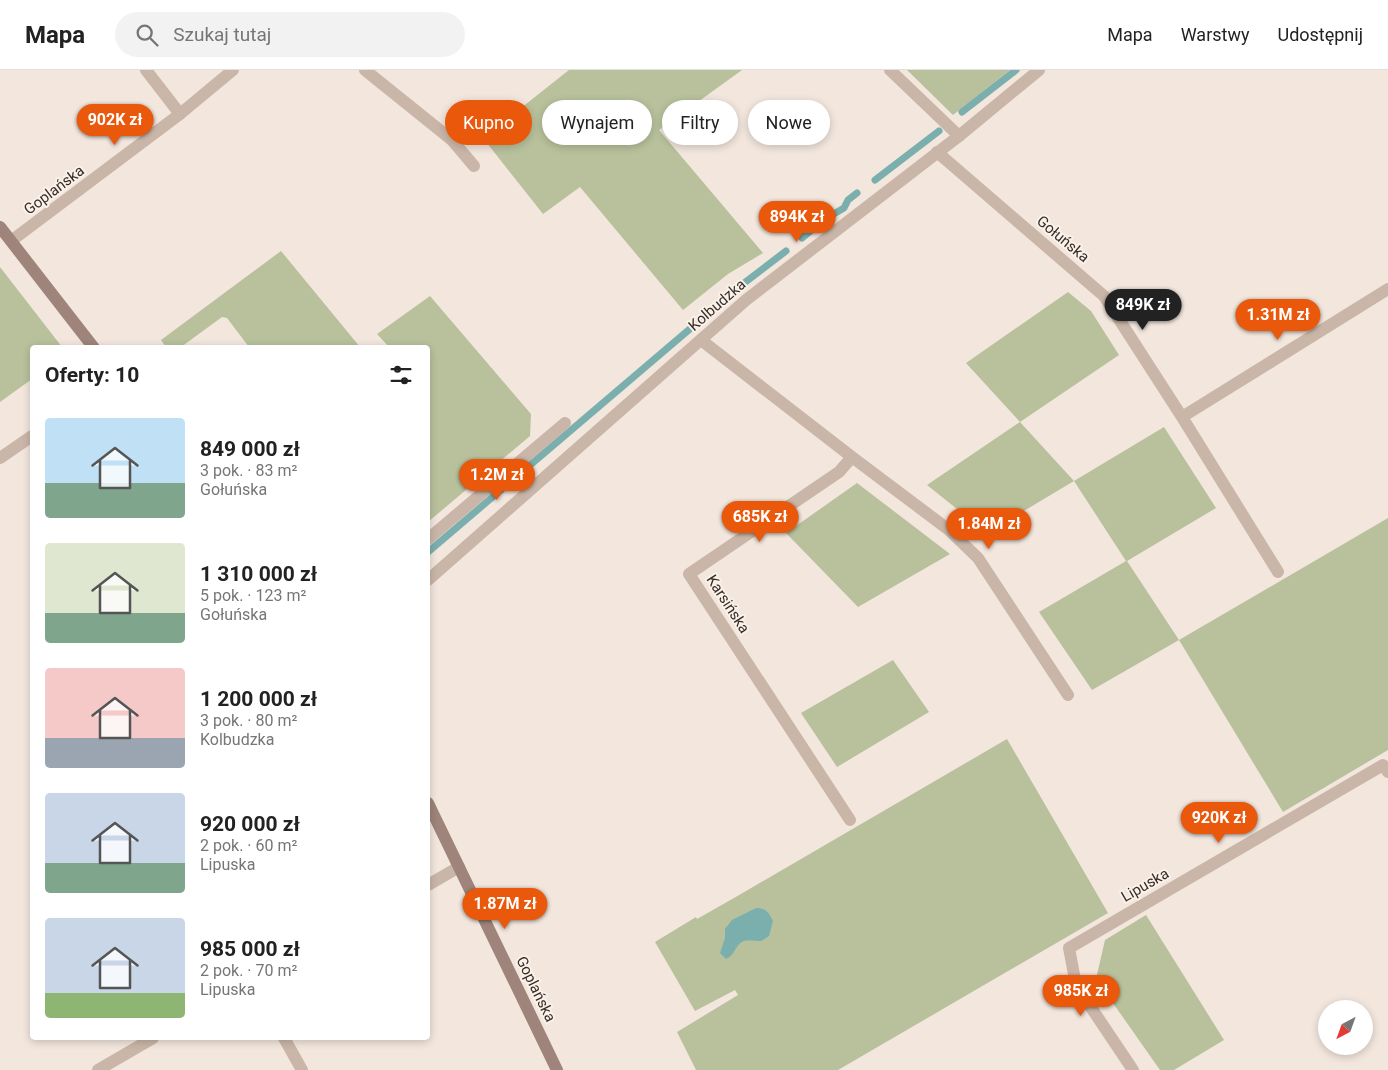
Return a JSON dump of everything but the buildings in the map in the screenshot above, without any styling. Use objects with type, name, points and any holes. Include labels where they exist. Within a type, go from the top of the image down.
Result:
[{"type":"street","points":[[146,70],[180,114]]},
{"type":"street","name":"Goplańska","points":[[11,241],[180,114],[233,70]]},
{"type":"street","points":[[365,70],[452,140],[474,166]]},
{"type":"street","points":[[890,70],[959,136]]},
{"type":"street","name":"Kolbudzka","points":[[430,578],[746,300],[959,136],[1039,70]]},
{"type":"street","name":"Gołuńska","points":[[937,152],[1104,296],[1182,416],[1278,572]]},
{"type":"street","points":[[0,227],[92,345]]},
{"type":"street","points":[[1182,416],[1388,289]]},
{"type":"street","points":[[701,340],[949,530],[978,558],[1068,695]]},
{"type":"street","points":[[430,537],[565,423]]},
{"type":"street","points":[[0,458],[30,437]]},
{"type":"street","name":"Karsińska","points":[[850,820],[689,574],[839,472],[852,457]]},
{"type":"street","name":"Lipuska","points":[[1133,1070],[1076,985],[1069,948],[1386,768]]},
{"type":"street","name":"Goplańska","points":[[430,807],[557,1070]]},
{"type":"street","points":[[430,884],[459,867]]},
{"type":"street","points":[[98,1070],[150,1040]]},
{"type":"street","points":[[285,1040],[302,1070]]},
{"type":"green space","points":[[569,70],[742,70],[700,100],[662,100],[662,128],[659,130],[662,134],[662,145],[672,145],[763,253],[728,274],[683,310],[580,187],[543,214],[489,145],[532,145],[531,100]]},
{"type":"green space","points":[[907,70],[1010,70],[953,115]]},
{"type":"green space","points":[[281,251],[358,345],[247,345],[227,318],[222,317],[184,345],[165,345],[161,340]]},
{"type":"green space","points":[[0,267],[60,345],[30,345],[30,380],[0,402]]},
{"type":"green space","points":[[1068,292],[1091,311],[1119,355],[1020,422],[966,363]]},
{"type":"green space","points":[[430,296],[531,414],[530,436],[430,520],[430,345],[387,345],[377,334]]},
{"type":"green space","points":[[1020,422],[1074,481],[987,533],[927,485]]},
{"type":"green space","points":[[1164,427],[1216,508],[1127,561],[1179,640],[1092,690],[1039,612],[1126,561],[1074,481]]},
{"type":"green space","points":[[857,483],[950,554],[858,607],[786,533]]},
{"type":"green space","points":[[1388,518],[1388,750],[1283,812],[1179,640]]},
{"type":"green space","points":[[893,660],[929,712],[837,767],[801,713]]},
{"type":"green space","points":[[1007,739],[1108,913],[838,1070],[696,1070],[677,1032],[738,995],[735,990],[695,1011],[655,942]]},
{"type":"green space","points":[[1146,915],[1224,1040],[1174,1070],[1160,1070],[1096,979],[1105,940]]},
{"type":"water","points":[[756,908],[767,911],[773,921],[769,936],[761,941],[744,941],[726,959],[720,953],[725,938],[725,929],[732,920]]},
{"type":"waterway","points":[[962,112],[1016,70]]},
{"type":"waterway","points":[[875,180],[939,131]]},
{"type":"waterway","points":[[802,238],[825,219],[844,208],[848,200],[857,193]]},
{"type":"waterway","points":[[735,290],[786,251]]},
{"type":"waterway","points":[[430,550],[718,305]]}]
